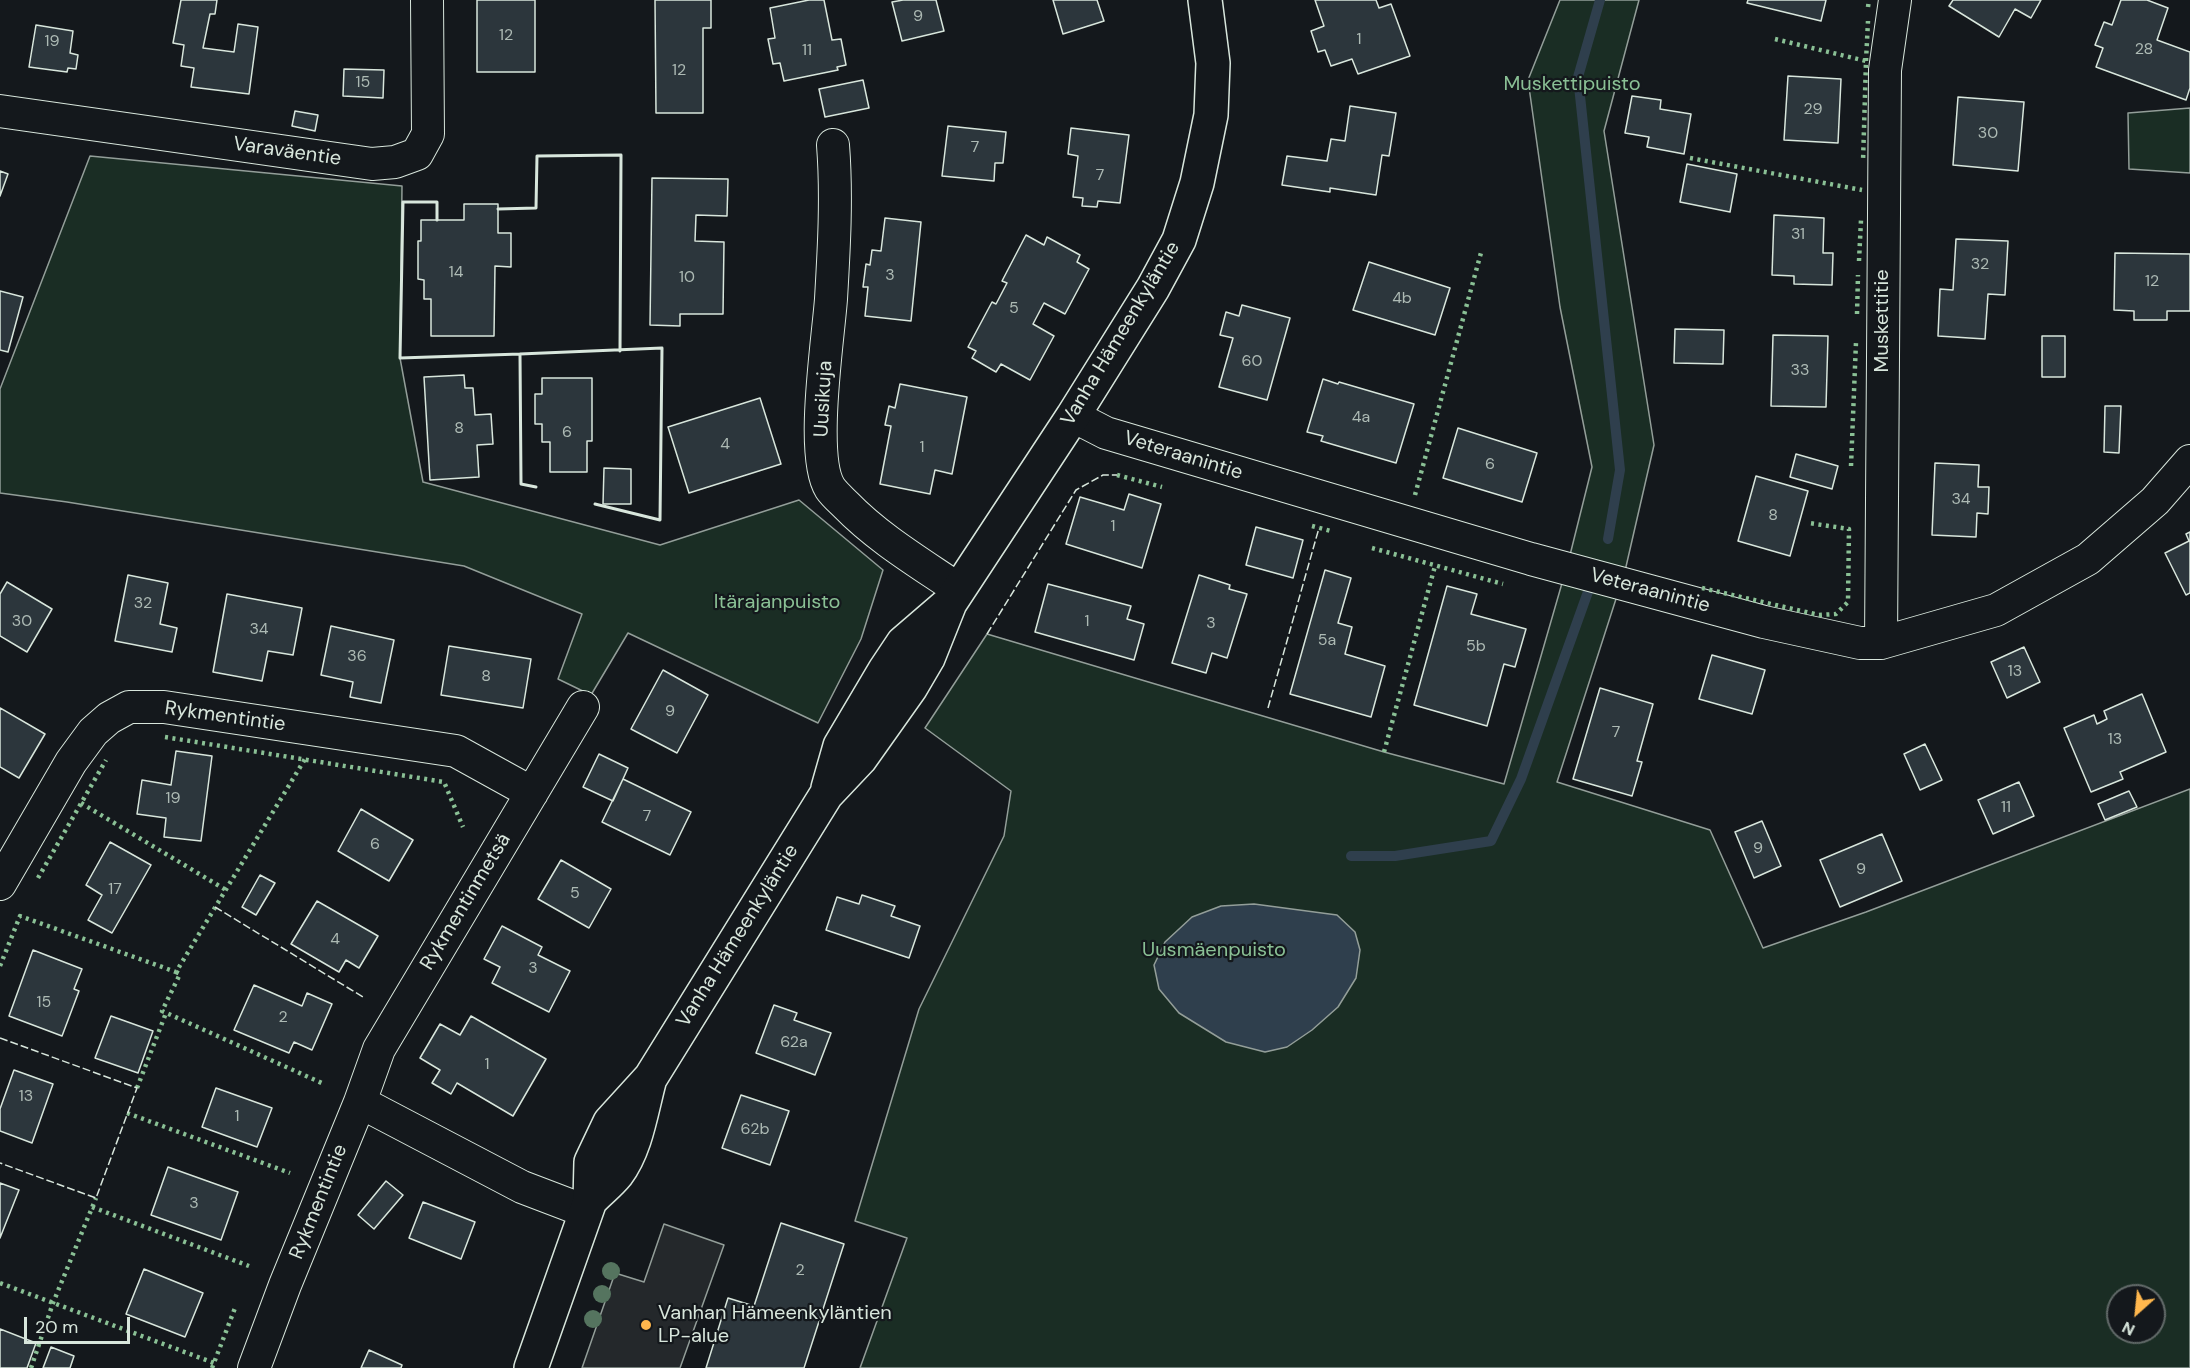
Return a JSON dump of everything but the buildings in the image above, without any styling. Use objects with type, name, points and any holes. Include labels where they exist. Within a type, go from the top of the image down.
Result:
[{"type":"street","name":"Varaväentie","points":[[0,111],[372,164],[395,162],[417,154],[428,134],[427,0]]},
{"type":"street","name":"Vanha Hämeenkyläntie","points":[[531,1368],[587,1206],[591,1162],[610,1122],[651,1077],[826,795],[840,746],[885,670],[903,643],[954,596],[1073,416],[1153,288],[1179,240],[1197,183],[1212,105],[1213,63],[1205,0]]},
{"type":"street","name":"Muskettitie","points":[[1881,644],[1885,70],[1894,0]]},
{"type":"street","name":"Uusikuja","points":[[833,145],[836,201],[821,424],[821,455],[829,488],[856,516],[954,596]]},
{"type":"street","name":"Veteraanintie","points":[[1073,416],[1107,433],[1531,559],[1764,622],[1860,643],[1881,644],[1996,610],[2088,559],[2155,501],[2190,461]]},
{"type":"street","name":"Rykmentintie","points":[[0,884],[71,762],[93,732],[109,718],[129,707],[164,707],[456,751],[532,793]]},
{"type":"street","name":"Rykmentinmetsä","points":[[360,1102],[379,1049],[583,707]]},
{"type":"street","name":"Rykmentintie","points":[[254,1368],[285,1285],[360,1102]]},
{"type":"street","points":[[360,1102],[522,1187],[587,1206]]},
{"type":"green space","name":"Uusmäenpuisto","points":[[1560,0],[1639,0],[1604,131],[1654,445],[1625,571],[1557,782],[1710,830],[1763,948],[1866,912],[2190,789],[2190,1368],[860,1368],[907,1238],[855,1221],[919,1009],[1004,836],[1011,791],[925,728],[987,634],[1384,752],[1504,784],[1569,559],[1592,467],[1560,307],[1528,80]]},
{"type":"green space","points":[[2190,108],[2190,173],[2129,169],[2128,113]]},
{"type":"green space","name":"Itärajanpuisto","points":[[90,156],[402,186],[400,358],[423,482],[660,545],[799,500],[883,570],[861,639],[818,723],[628,633],[591,695],[558,679],[582,614],[464,566],[0,493],[0,389]]},
{"type":"shaded area","name":"Vanhan Hämeenkyläntien LP-alue","points":[[664,1224],[724,1245],[680,1368],[582,1368],[615,1273],[644,1282]]},
{"type":"water","points":[[1254,904],[1337,915],[1355,932],[1360,950],[1356,978],[1338,1007],[1312,1030],[1287,1047],[1265,1052],[1226,1042],[1179,1013],[1159,989],[1154,965],[1165,942],[1192,917],[1221,906]]},
{"type":"waterway","points":[[1600,0],[1578,77],[1620,470],[1608,539]]},
{"type":"waterway","points":[[1351,856],[1395,856],[1491,841],[1521,779],[1589,589]]},
{"type":"hedge","points":[[1868,7],[1869,0]]},
{"type":"hedge","points":[[1866,61],[1868,21]]},
{"type":"hedge","points":[[1775,39],[1866,61],[1863,162]]},
{"type":"hedge","points":[[1690,158],[1862,190]]},
{"type":"hedge","points":[[1859,261],[1861,220]]},
{"type":"hedge","points":[[1415,495],[1482,249]]},
{"type":"hedge","points":[[1857,314],[1858,275]]},
{"type":"hedge","points":[[1851,466],[1856,342]]},
{"type":"hedge","points":[[1117,475],[1162,487]]},
{"type":"hedge","points":[[1702,588],[1819,615],[1836,614],[1848,602],[1849,529],[1809,523]]},
{"type":"hedge","points":[[1312,526],[1331,531]]},
{"type":"hedge","points":[[1372,548],[1503,584]]},
{"type":"hedge","points":[[1384,752],[1435,566]]},
{"type":"hedge","points":[[165,737],[444,782],[463,827]]},
{"type":"hedge","points":[[0,966],[20,916],[176,972],[305,759]]},
{"type":"hedge","points":[[38,878],[106,760]]},
{"type":"hedge","points":[[81,803],[226,890]]},
{"type":"hedge","points":[[176,972],[180,974],[162,1011],[324,1084]]},
{"type":"hedge","points":[[137,1088],[166,1013]]},
{"type":"hedge","points":[[127,1113],[290,1173]]},
{"type":"hedge","points":[[31,1368],[53,1303],[96,1198]]},
{"type":"hedge","points":[[92,1207],[249,1266]]},
{"type":"hedge","points":[[0,1283],[214,1363]]},
{"type":"hedge","points":[[212,1368],[235,1308]]},
{"type":"fence","points":[[987,634],[1076,490],[1103,475],[1117,475]]},
{"type":"fence","points":[[1268,708],[1319,528]]},
{"type":"fence","points":[[215,907],[363,997]]},
{"type":"fence","points":[[0,1038],[137,1088],[96,1198],[0,1163]]},
{"type":"wall","points":[[498,209],[536,208],[537,156],[621,155],[620,351]]},
{"type":"wall","points":[[437,220],[437,202],[403,202],[400,358],[520,354]]},
{"type":"wall","points":[[536,487],[521,484],[520,354],[662,348],[660,520],[595,504]]},
{"type":"place","name":"Vanhan Hämeenkyläntien LP-alue","points":[[646,1325]]},
{"type":"park label","name":"Muskettipuisto","points":[[1572,85]]}]
